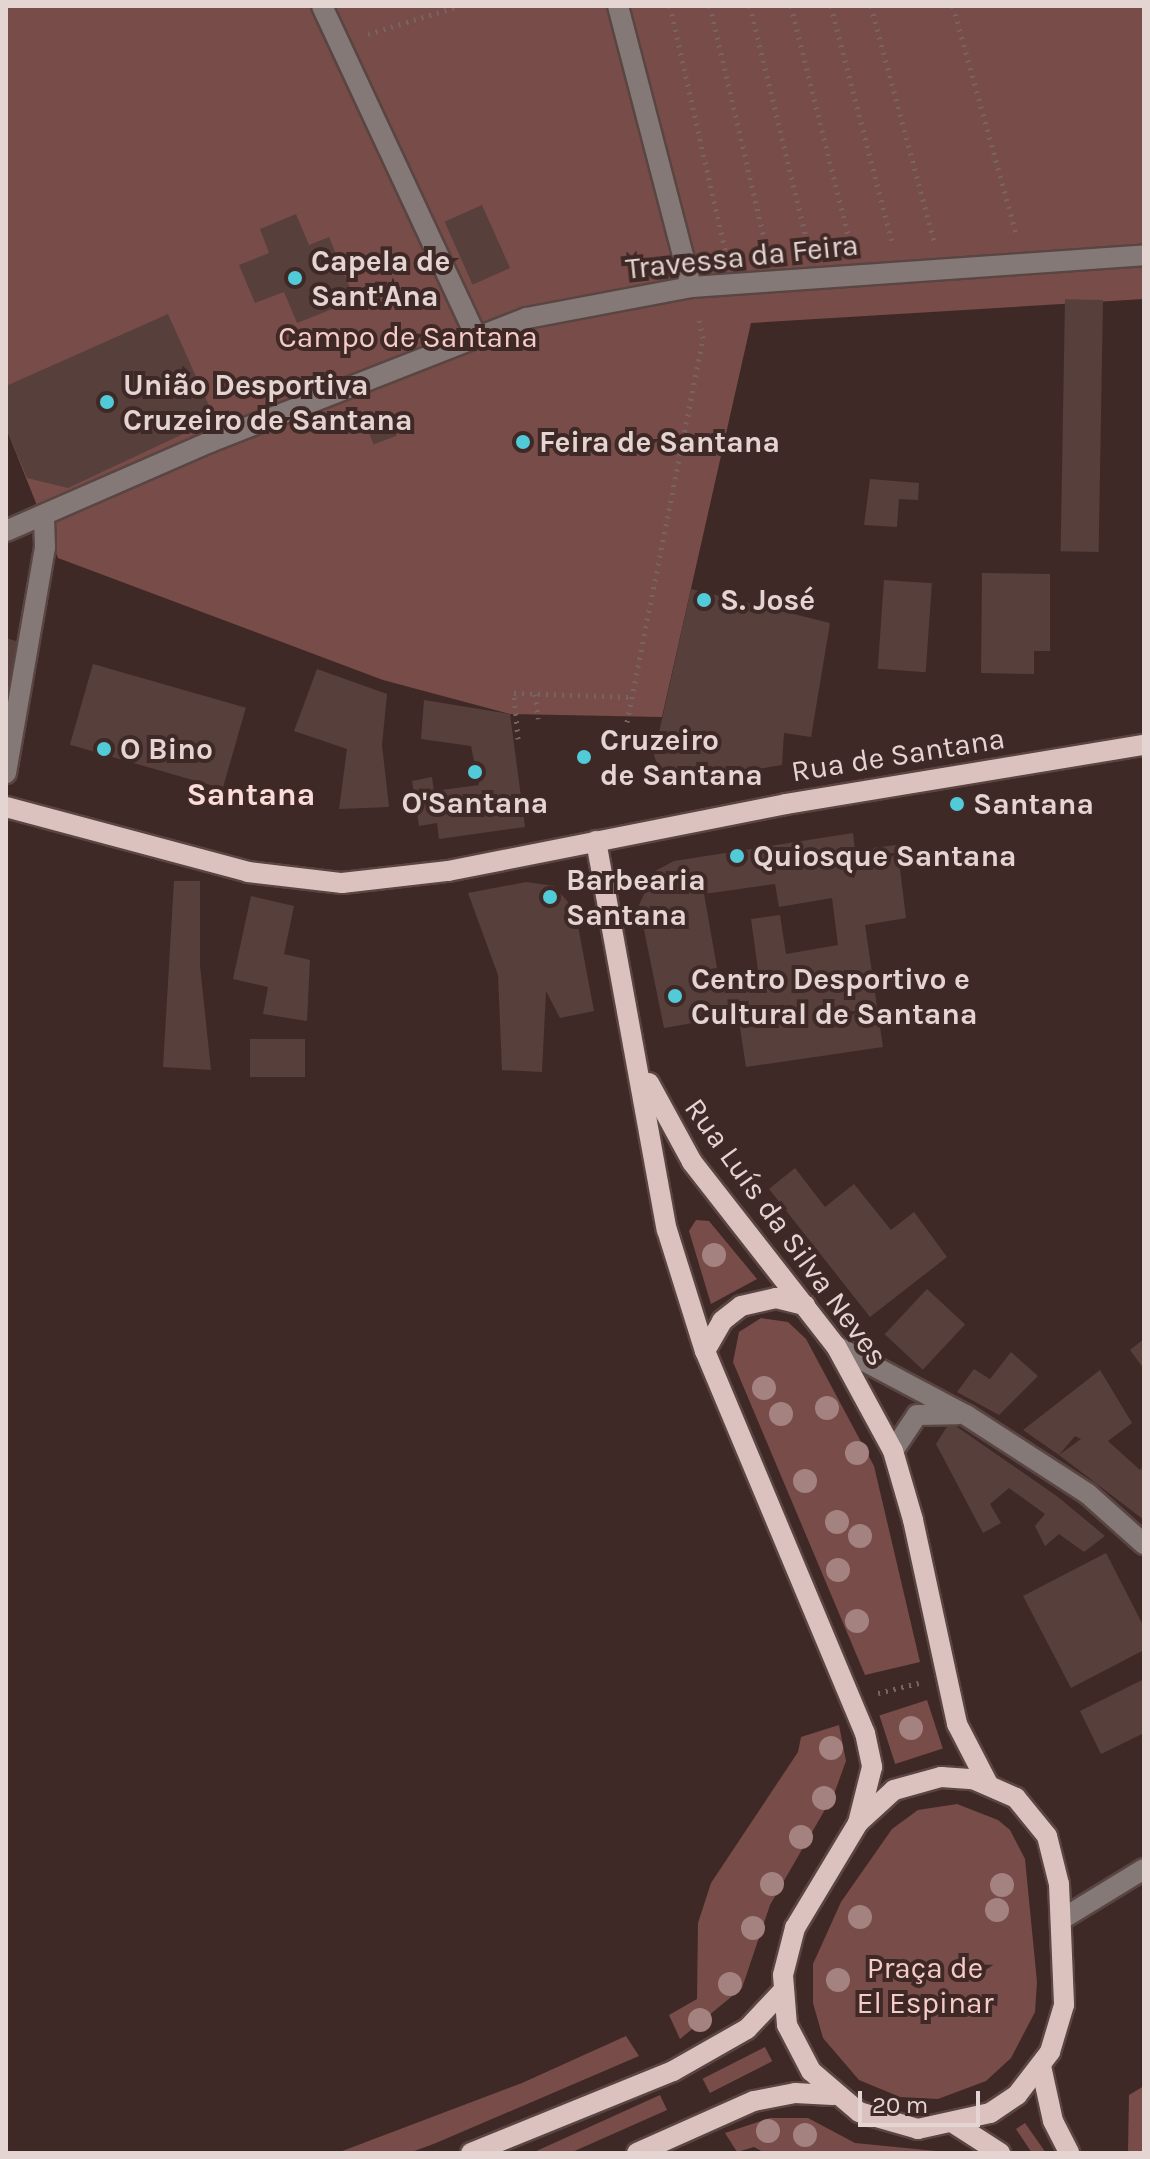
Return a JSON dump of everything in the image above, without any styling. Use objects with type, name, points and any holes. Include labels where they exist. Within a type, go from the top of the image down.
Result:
[{"type":"main road","name":"Rua de Santana","points":[[6,807],[248,872],[321,884],[436,873],[596,841],[1144,745]]},
{"type":"main road","name":"Rua Luís da Silva Neves","points":[[596,841],[667,1230],[705,1351],[865,1733],[872,1767],[858,1823]]},
{"type":"main road","name":"Rua Luís da Silva Neves","points":[[631,1034],[657,1104],[692,1162],[836,1346],[893,1451],[913,1520],[957,1724],[988,1784]]},
{"type":"main road","points":[[705,1351],[722,1321],[741,1306],[776,1298],[805,1305]]},
{"type":"main road","points":[[637,2153],[754,2101],[795,2093],[833,2095],[891,2124],[918,2129],[955,2124],[1005,2104],[1041,2066],[1057,2037],[1064,2005],[1062,1919],[1047,1836],[1016,1798],[988,1784],[957,1777],[909,1784],[879,1800],[858,1823],[795,1928],[782,1992],[793,2040],[833,2095]]},
{"type":"main road","points":[[471,2153],[673,2071],[747,2029],[782,1992]]},
{"type":"main road","points":[[1041,2066],[1053,2121],[1069,2153]]},
{"type":"main road","points":[[955,2124],[1000,2153]]},
{"type":"street","points":[[322,6],[477,338]]},
{"type":"street","points":[[618,6],[691,287]]},
{"type":"street","name":"Travessa da Feira","points":[[6,531],[210,442],[527,318],[691,287],[1024,260],[1144,255]]},
{"type":"street","points":[[6,773],[45,547],[44,517]]},
{"type":"street","points":[[836,1346],[966,1415],[1088,1494],[1144,1544]]},
{"type":"street","points":[[893,1451],[917,1415],[966,1415]]},
{"type":"street","points":[[1062,1919],[1144,1869]]},
{"type":"path","points":[[338,43],[459,6]]},
{"type":"path","points":[[670,6],[732,283]]},
{"type":"path","points":[[710,6],[774,280]]},
{"type":"path","points":[[750,6],[816,277]]},
{"type":"path","points":[[791,6],[858,274]]},
{"type":"path","points":[[831,6],[899,270]]},
{"type":"path","points":[[871,6],[941,267]]},
{"type":"path","points":[[953,6],[1024,260]]},
{"type":"path","points":[[627,722],[703,338],[691,287]]},
{"type":"path","points":[[518,739],[514,693],[632,697]]},
{"type":"path","points":[[535,694],[538,719]]},
{"type":"path","points":[[872,1695],[924,1682]]},
{"type":"green space","name":"Campo de Santana","points":[[6,6],[1144,6],[1144,299],[751,323],[662,717],[510,714],[383,680],[58,558],[6,428]]},
{"type":"green space","points":[[696,1220],[709,1221],[757,1279],[711,1304],[689,1231]]},
{"type":"green space","points":[[761,1318],[788,1322],[806,1339],[874,1466],[920,1662],[865,1675],[733,1362],[739,1332]]},
{"type":"green space","points":[[927,1700],[943,1749],[895,1764],[879,1715]]},
{"type":"green space","points":[[839,1725],[846,1761],[834,1794],[770,1905],[742,1988],[680,2039],[669,2015],[697,1999],[698,1923],[711,1883],[798,1752],[801,1737]]},
{"type":"green space","name":"Praça de El Espinar","points":[[957,1804],[998,1820],[1010,1830],[1025,1859],[1037,1982],[1035,2012],[1011,2058],[986,2081],[938,2099],[900,2097],[859,2080],[823,2038],[813,2003],[813,1964],[841,1902],[892,1829],[918,1810]]},
{"type":"green space","points":[[626,2036],[639,2056],[436,2143],[409,2153],[337,2153],[522,2083]]},
{"type":"green space","points":[[765,2047],[772,2061],[710,2093],[703,2079]]},
{"type":"green space","points":[[1144,2086],[1144,2153],[1128,2153],[1129,2095]]},
{"type":"green space","points":[[660,2095],[667,2110],[570,2153],[532,2153]]},
{"type":"green space","points":[[770,2118],[808,2118],[855,2143],[956,2153],[765,2153],[754,2147],[737,2152],[725,2133]]},
{"type":"green space","points":[[1025,2123],[1046,2153],[1032,2153],[1016,2129]]},
{"type":"building","points":[[482,205],[510,268],[473,285],[445,222]]},
{"type":"building","name":"Capela de Sant'Ana","points":[[296,214],[309,245],[329,237],[355,300],[297,323],[284,292],[255,303],[239,265],[269,253],[260,229]]},
{"type":"building","points":[[1065,299],[1103,300],[1099,552],[1061,551]]},
{"type":"building","name":"União Desportiva Cruzeiro de Santana","points":[[168,314],[215,419],[68,488],[27,478],[6,428],[6,386]]},
{"type":"building","points":[[389,415],[397,436],[374,444],[366,424]]},
{"type":"building","points":[[870,479],[919,483],[918,500],[899,499],[897,527],[864,525]]},
{"type":"building","points":[[982,573],[1050,574],[1050,651],[1034,651],[1034,674],[981,673]]},
{"type":"building","points":[[884,580],[932,583],[926,672],[878,669]]},
{"type":"building","points":[[691,589],[830,623],[811,737],[784,733],[782,765],[681,782],[659,770],[654,755]]},
{"type":"building","points":[[6,638],[19,642],[7,701],[6,700]]},
{"type":"building","points":[[93,664],[246,708],[223,789],[70,745]]},
{"type":"building","points":[[317,669],[387,694],[382,745],[389,807],[339,809],[347,749],[294,731]]},
{"type":"building","points":[[424,700],[510,714],[525,827],[439,839],[437,823],[419,826],[412,781],[432,777],[434,791],[479,785],[471,746],[421,739]]},
{"type":"building","points":[[853,833],[855,850],[897,845],[906,918],[865,925],[883,1047],[746,1067],[738,1015],[664,1028],[639,905],[655,871],[674,861]],"holes":[[[775,884],[779,907],[832,898],[838,945],[786,954],[780,915],[751,919],[759,977],[698,985],[696,971],[717,968],[704,894]]]},
{"type":"building","points":[[174,881],[200,881],[200,966],[211,1070],[163,1067]]},
{"type":"building","points":[[526,882],[554,886],[575,910],[594,1011],[560,1018],[546,991],[542,1072],[502,1070],[498,975],[468,893]]},
{"type":"building","points":[[251,896],[294,906],[284,954],[310,960],[307,1021],[263,1014],[268,987],[233,979]]},
{"type":"building","points":[[250,1039],[305,1039],[305,1077],[250,1077]]},
{"type":"building","points":[[795,1168],[825,1207],[854,1184],[891,1230],[914,1212],[947,1257],[870,1317],[769,1189]]},
{"type":"building","points":[[927,1289],[965,1324],[923,1370],[885,1334]]},
{"type":"building","points":[[1144,1339],[1144,1369],[1130,1350]]},
{"type":"building","points":[[1011,1352],[1038,1376],[999,1415],[957,1392],[974,1369],[990,1379]]},
{"type":"building","points":[[1100,1370],[1132,1423],[1108,1441],[1140,1470],[1144,1466],[1144,1520],[1023,1430]],"holes":[[[1075,1436],[1081,1439],[1059,1455]]]},
{"type":"building","points":[[950,1422],[1058,1497],[1105,1536],[1084,1552],[1059,1534],[1045,1546],[1035,1526],[1045,1514],[1009,1488],[990,1504],[1001,1523],[983,1533],[936,1444]]},
{"type":"building","points":[[1106,1553],[1144,1627],[1144,1650],[1071,1688],[1023,1596]]},
{"type":"building","points":[[1144,1679],[1144,1733],[1101,1754],[1080,1711]]},
{"type":"place","name":"Capela de Sant'Ana","points":[[295,278]]},
{"type":"place","name":"União Desportiva Cruzeiro de Santana","points":[[107,402]]},
{"type":"place","name":"Feira de Santana","points":[[523,442]]},
{"type":"place","name":"S. José","points":[[704,600]]},
{"type":"place","name":"O Bino","points":[[104,749]]},
{"type":"place","name":"Cruzeiro de Santana","points":[[584,757]]},
{"type":"place","name":"O'Santana","points":[[475,772]]},
{"type":"place","name":"Santana","points":[[957,804]]},
{"type":"place","name":"Quiosque Santana","points":[[737,856]]},
{"type":"place","name":"Barbearia Santana","points":[[550,897]]},
{"type":"place","name":"Centro Desportivo e Cultural de Santana","points":[[675,996]]},
{"type":"district","name":"Santana","points":[[251,795]]}]
